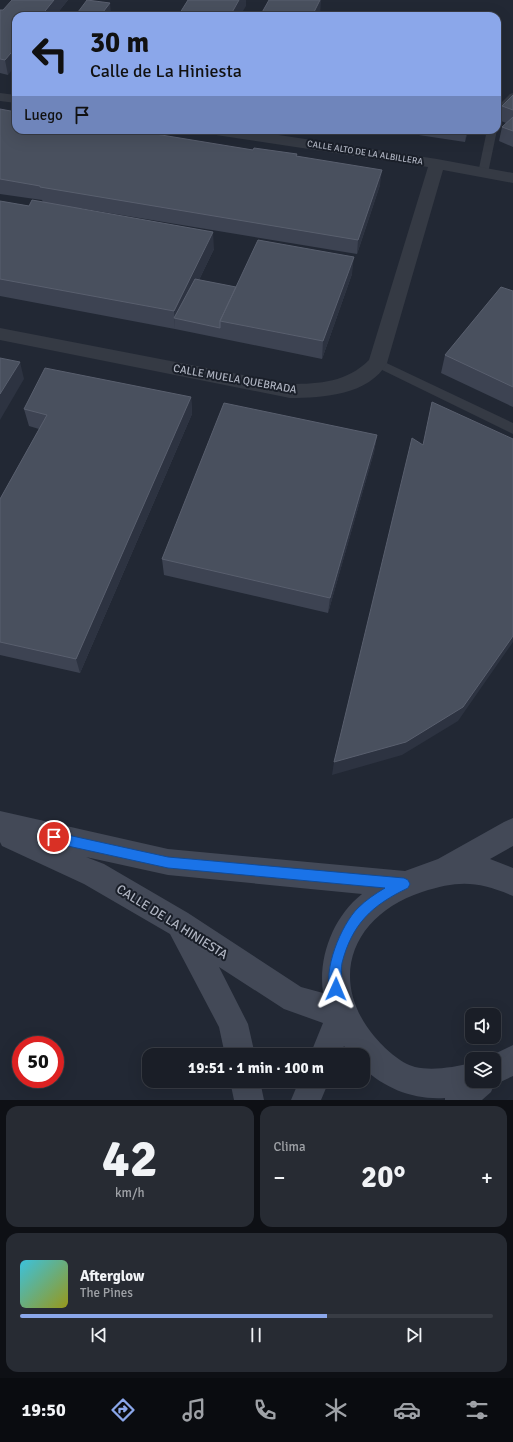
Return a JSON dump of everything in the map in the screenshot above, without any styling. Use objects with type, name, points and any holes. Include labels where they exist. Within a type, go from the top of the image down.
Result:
[{"type":"street","points":[[0,97],[12,98]]},
{"type":"street","name":"CALLE ALTO DE LA ALBILLERA","points":[[242,134],[437,164],[513,178]]},
{"type":"street","points":[[378,363],[437,164]]},
{"type":"street","name":"CALLE MUELA QUEBRADA","points":[[0,334],[290,391],[317,392],[348,384],[368,374],[378,363]]},
{"type":"street","points":[[0,824],[168,862],[404,884]]},
{"type":"street","points":[[442,872],[513,831]]},
{"type":"street","name":"CALLE DE LA HINIESTA","points":[[0,833],[94,874],[178,923],[294,999],[342,1014]]},
{"type":"street","points":[[465,1080],[427,1083],[416,1082],[396,1074],[378,1062],[361,1045],[347,1025],[342,1014],[336,989],[336,965],[347,932],[361,914],[370,905],[392,890],[404,884],[442,872],[465,869],[484,870],[513,882]]},
{"type":"street","points":[[178,923],[196,952],[234,1024],[239,1048]]},
{"type":"street","points":[[327,1048],[342,1014]]},
{"type":"street","points":[[501,1066],[513,1060]]},
{"type":"street","points":[[246,1088],[249,1100]]},
{"type":"street","points":[[306,1100],[311,1088]]},
{"type":"street","points":[[460,1100],[473,1088]]},
{"type":"lane","points":[[501,109],[513,96]]},
{"type":"lane","points":[[483,173],[491,134]]},
{"type":"lane","points":[[378,363],[513,429]]},
{"type":"building","points":[[12,0],[54,0],[44,12],[12,12],[12,52],[5,60],[0,59],[0,10],[3,10]]},
{"type":"building","points":[[87,0],[110,3],[103,12],[78,12]]},
{"type":"building","points":[[188,0],[239,0],[232,12],[180,12]]},
{"type":"building","points":[[269,0],[320,0],[314,12],[262,12]]},
{"type":"building","points":[[513,95],[513,110],[502,106]]},
{"type":"building","points":[[0,109],[12,111],[12,134],[155,134],[253,150],[254,148],[297,154],[296,156],[382,170],[358,240],[0,179]]},
{"type":"building","points":[[513,117],[513,131],[502,127]]},
{"type":"building","points":[[32,200],[213,232],[174,311],[0,279],[0,201],[29,206]]},
{"type":"building","points":[[258,240],[354,257],[323,341],[220,321]]},
{"type":"building","points":[[195,279],[236,287],[220,321],[220,328],[174,318]]},
{"type":"building","points":[[501,287],[513,291],[513,387],[445,355]]},
{"type":"building","points":[[0,358],[20,362],[0,394]]},
{"type":"building","points":[[45,368],[191,397],[76,659],[0,642],[0,499],[47,415],[24,409]]},
{"type":"building","points":[[432,402],[513,439],[513,636],[463,707],[406,742],[334,762],[412,438],[423,445]]},
{"type":"building","points":[[224,403],[377,435],[330,598],[162,559]]},
{"type":"route","points":[[54,837],[168,862],[404,884],[380,897],[370,905],[347,932],[342,943],[336,965],[336,989]]}]
